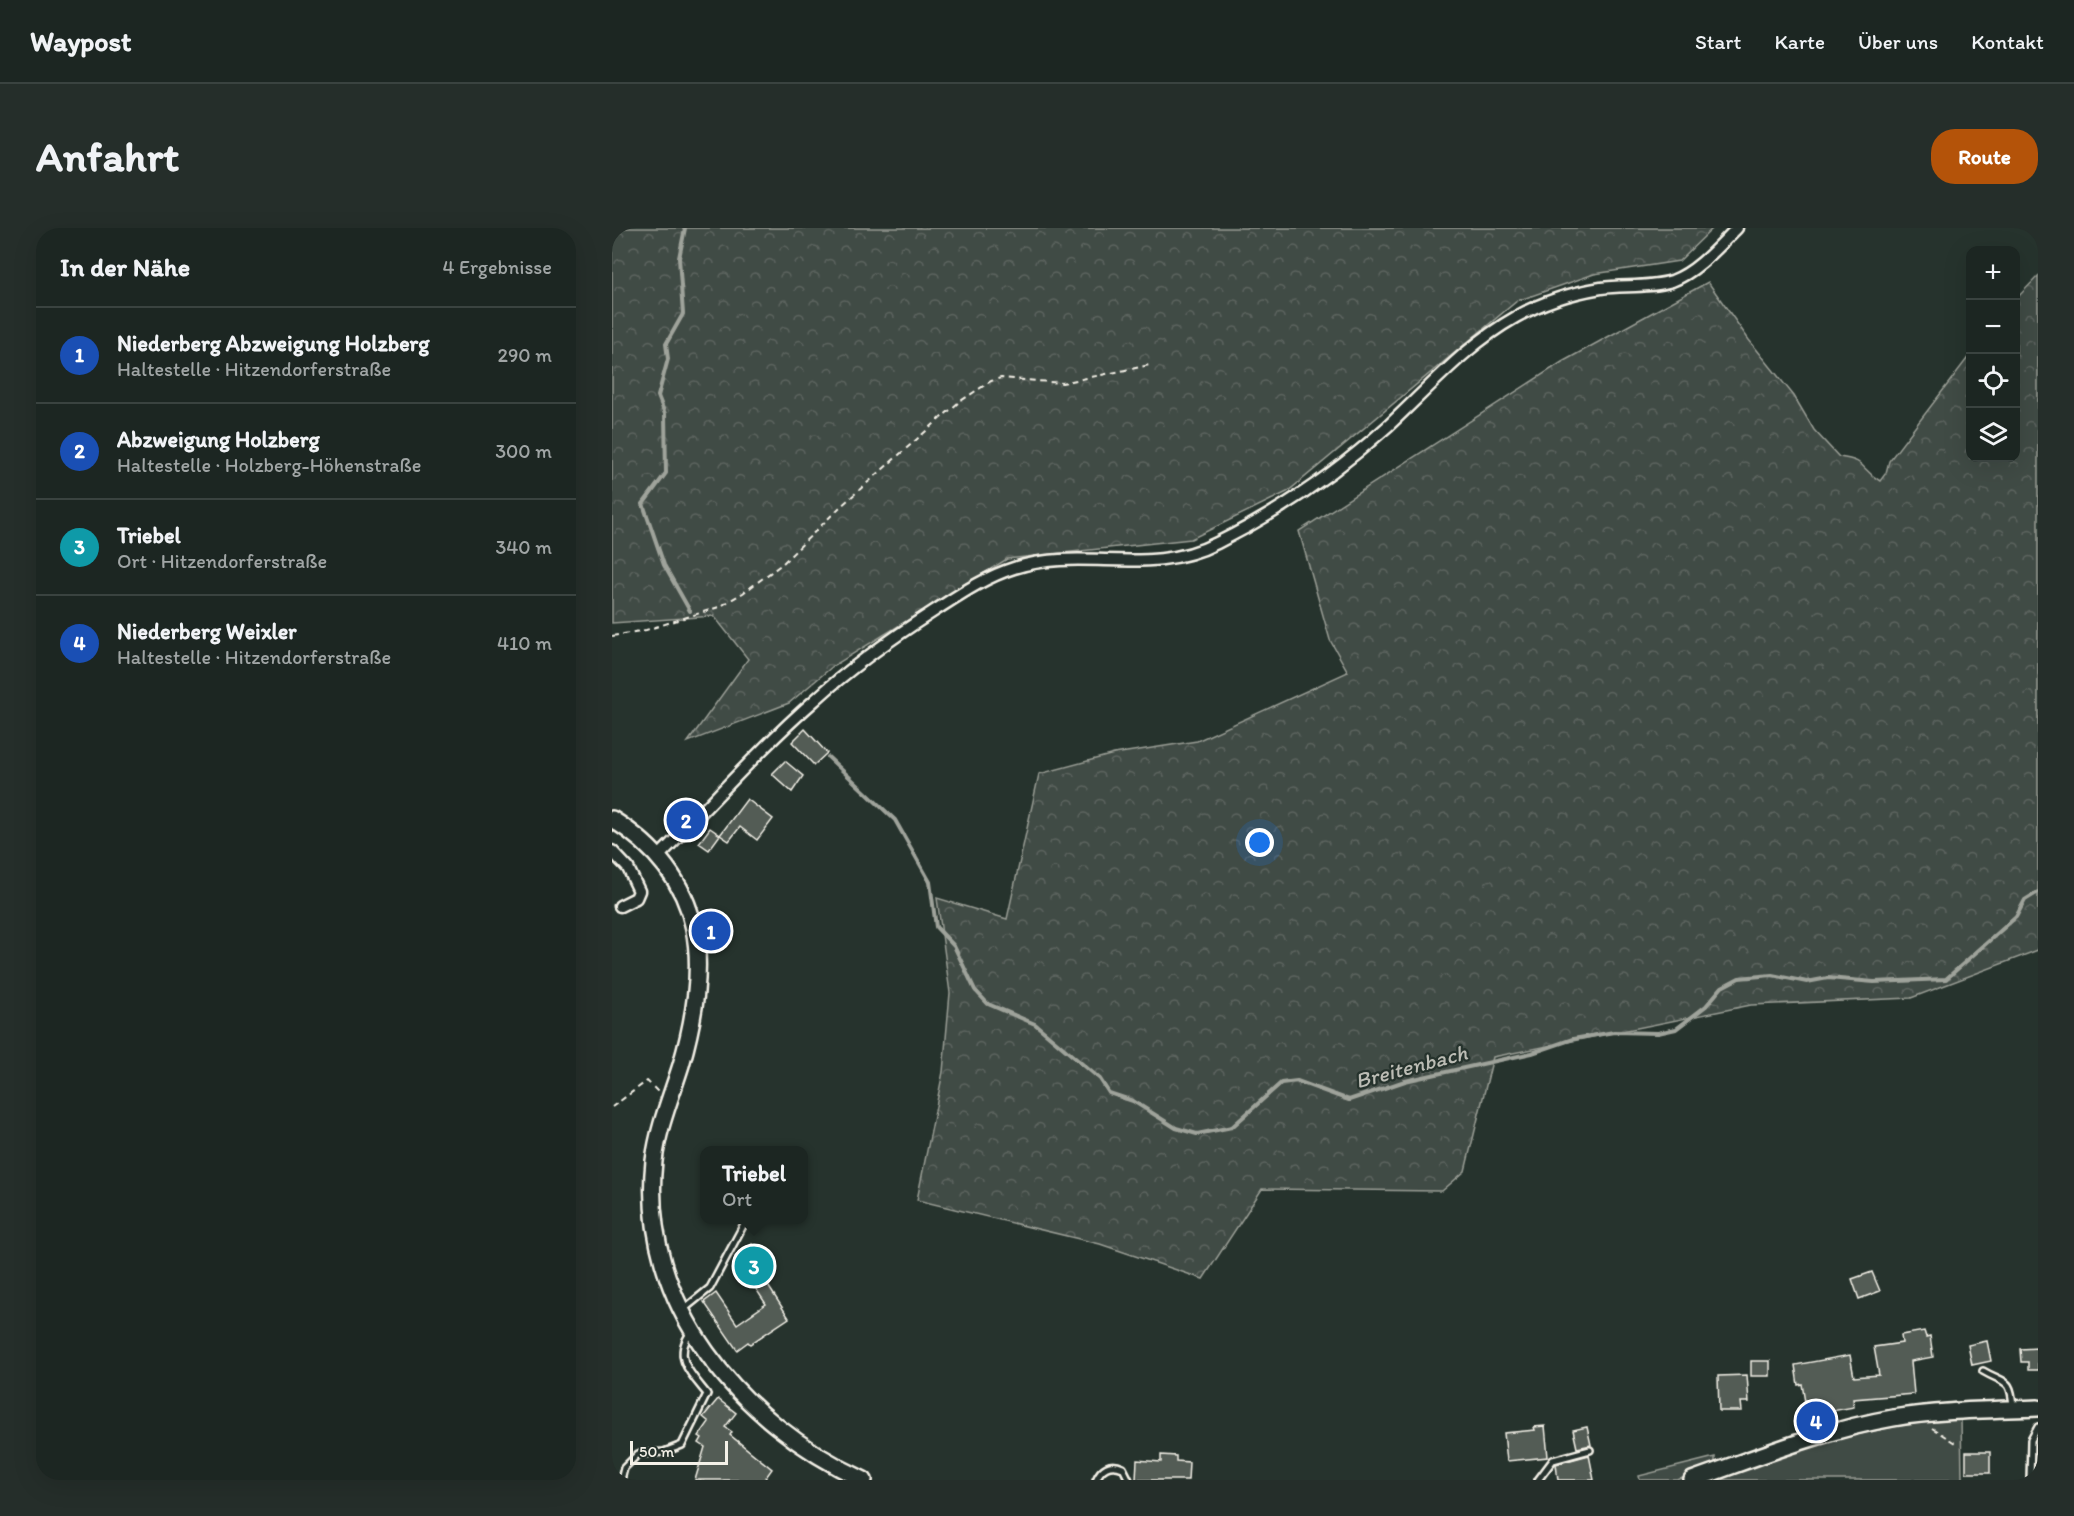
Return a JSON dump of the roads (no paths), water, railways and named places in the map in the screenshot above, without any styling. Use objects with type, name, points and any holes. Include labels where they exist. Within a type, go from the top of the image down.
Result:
[{"type":"main road","points":[[612,819],[645,841],[659,856],[688,903],[694,921],[699,959],[699,982],[691,1028],[668,1102],[654,1162],[653,1207],[661,1262],[680,1312],[691,1332],[720,1371],[761,1412],[815,1453],[864,1480]]},
{"type":"main road","points":[[1692,1480],[1820,1436],[1916,1415],[2038,1408]]},
{"type":"street","points":[[659,856],[835,682],[889,641],[979,583],[1011,568],[1032,562],[1067,559],[1154,562],[1180,558],[1209,547],[1291,500],[1333,472],[1474,345],[1506,323],[1535,307],[1574,294],[1670,282],[1693,269],[1737,228]]},
{"type":"street","points":[[612,851],[628,868],[639,891],[636,898],[620,906]]},
{"type":"lane","points":[[680,1312],[710,1288],[744,1224]]},
{"type":"lane","points":[[621,1480],[624,1468],[638,1454],[664,1452],[682,1445],[702,1405],[707,1394],[686,1367],[681,1353],[684,1342],[691,1332]]},
{"type":"lane","points":[[1983,1371],[2009,1384],[2013,1409]]},
{"type":"lane","points":[[2030,1480],[2031,1440],[2038,1427]]},
{"type":"lane","points":[[1538,1480],[1553,1460],[1590,1450]]},
{"type":"lane","points":[[1096,1480],[1101,1471],[1111,1465],[1123,1468],[1129,1480]]},
{"type":"waterway","points":[[685,228],[679,258],[683,314],[666,344],[668,359],[658,396],[665,414],[666,473],[643,504],[664,565],[690,611]]},
{"type":"waterway","name":"Breitenbach","points":[[828,757],[895,820],[930,882],[936,927],[954,946],[975,990],[988,1004],[1035,1024],[1100,1079],[1109,1093],[1133,1101],[1176,1128],[1197,1134],[1232,1127],[1281,1083],[1297,1081],[1349,1100],[1405,1081],[1532,1053],[1573,1039],[1614,1032],[1658,1033],[1676,1029],[1706,1006],[1722,987],[1739,978],[1772,975],[1807,982],[1828,978],[1874,982],[1946,979],[2016,917],[2025,900],[2038,892]]},
{"type":"place","name":"Abzweigung Holzberg","points":[[686,820]]},
{"type":"place","name":"Niederberg Abzweigung Holzberg","points":[[711,931]]},
{"type":"place","name":"Triebel","points":[[754,1266]]},
{"type":"place","name":"Niederberg Weixler","points":[[1816,1421]]}]
